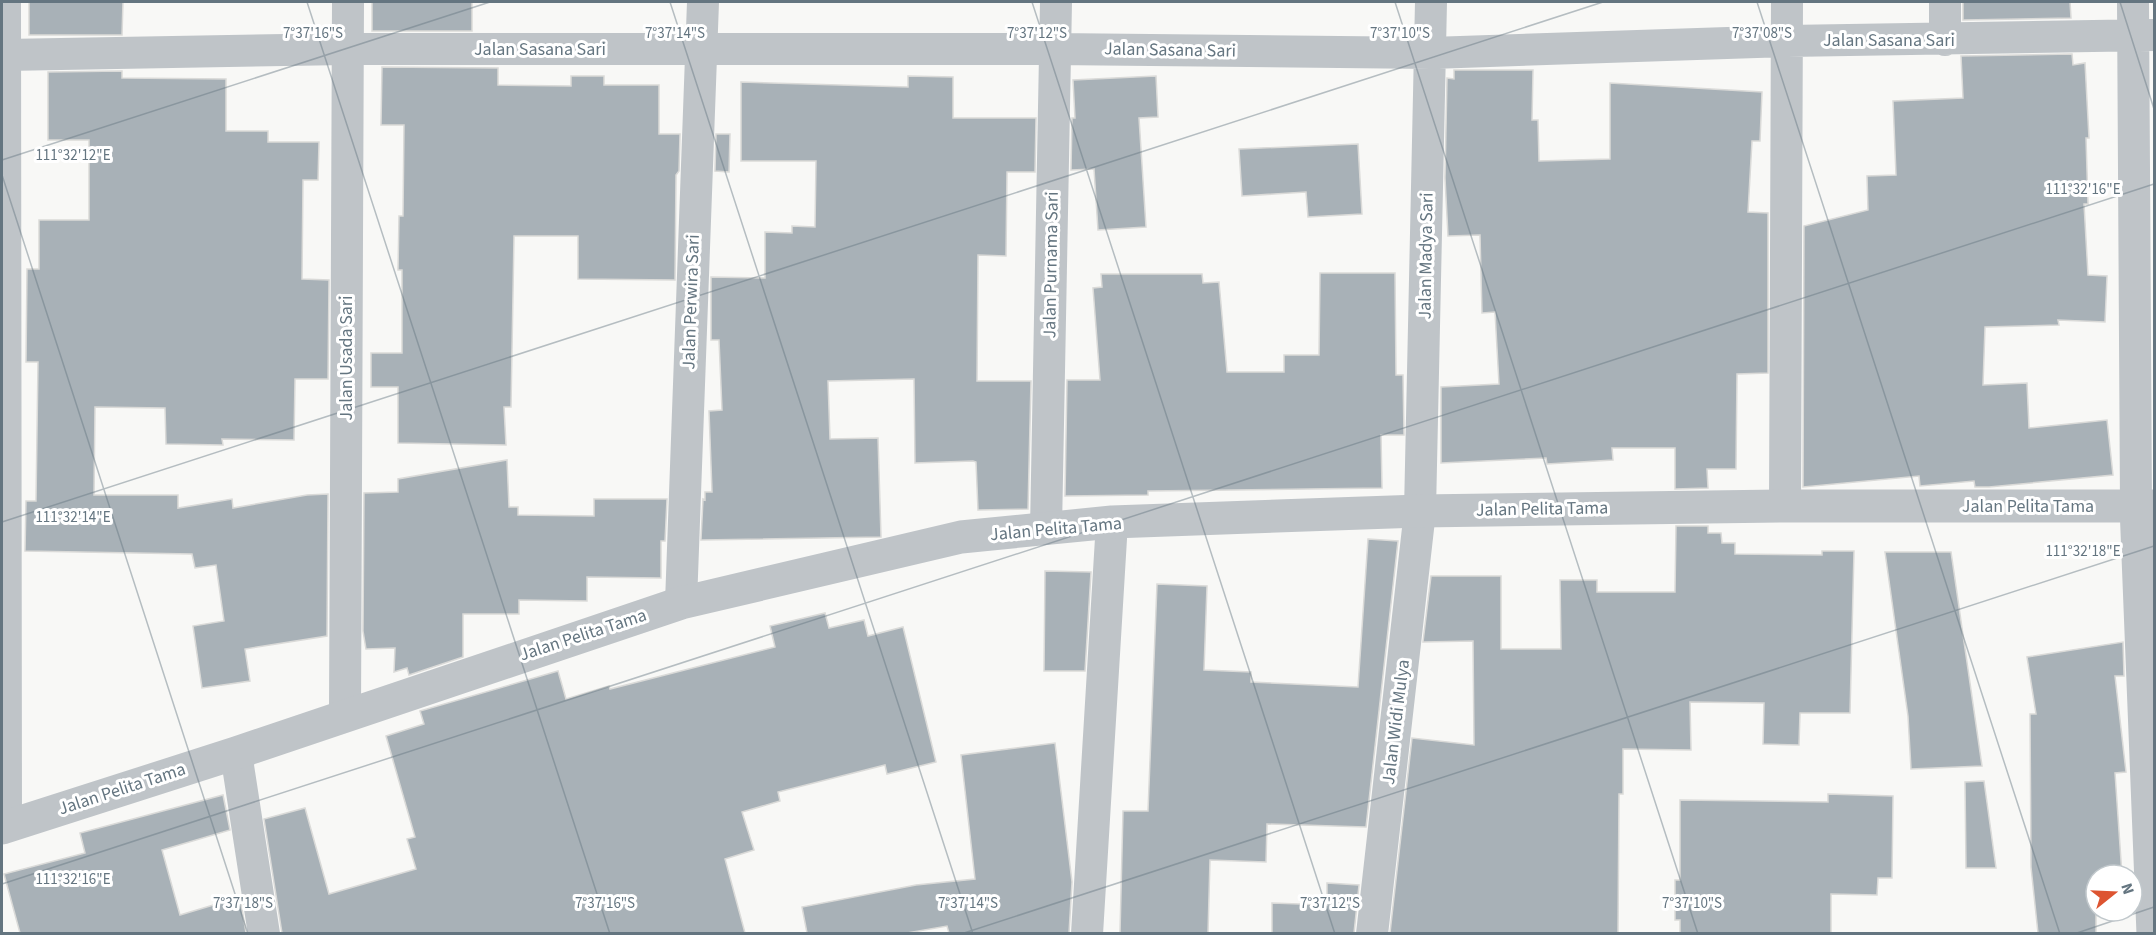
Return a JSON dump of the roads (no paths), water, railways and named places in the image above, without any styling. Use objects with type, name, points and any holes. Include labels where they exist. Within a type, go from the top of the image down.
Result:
[{"type":"street","points":[[4,827],[5,2]]},
{"type":"street","name":"Jalan Usada Sari","points":[[345,714],[346,49],[348,2]]},
{"type":"street","name":"Jalan Perwira Sari","points":[[681,603],[703,2]]},
{"type":"street","name":"Jalan Purnama Sari","points":[[1046,529],[1056,2]]},
{"type":"street","name":"Jalan Madya Sari","points":[[1420,511],[1431,2]]},
{"type":"street","points":[[1785,506],[1787,2]]},
{"type":"street","points":[[1945,40],[1946,2]]},
{"type":"street","points":[[2133,2],[2144,35],[2145,506],[2153,933]]},
{"type":"street","name":"Jalan Sasana Sari","points":[[5,55],[346,49],[1054,49],[1431,53],[1787,41],[2144,35]]},
{"type":"street","name":"Jalan Pelita Tama","points":[[4,827],[236,753],[345,714],[681,603],[961,537],[1112,522],[1420,511],[1785,506],[2145,506]]},
{"type":"street","name":"Jalan Widi Mulya","points":[[1372,933],[1420,511]]},
{"type":"street","points":[[1087,933],[1112,522]]},
{"type":"street","points":[[236,753],[264,933]]}]
